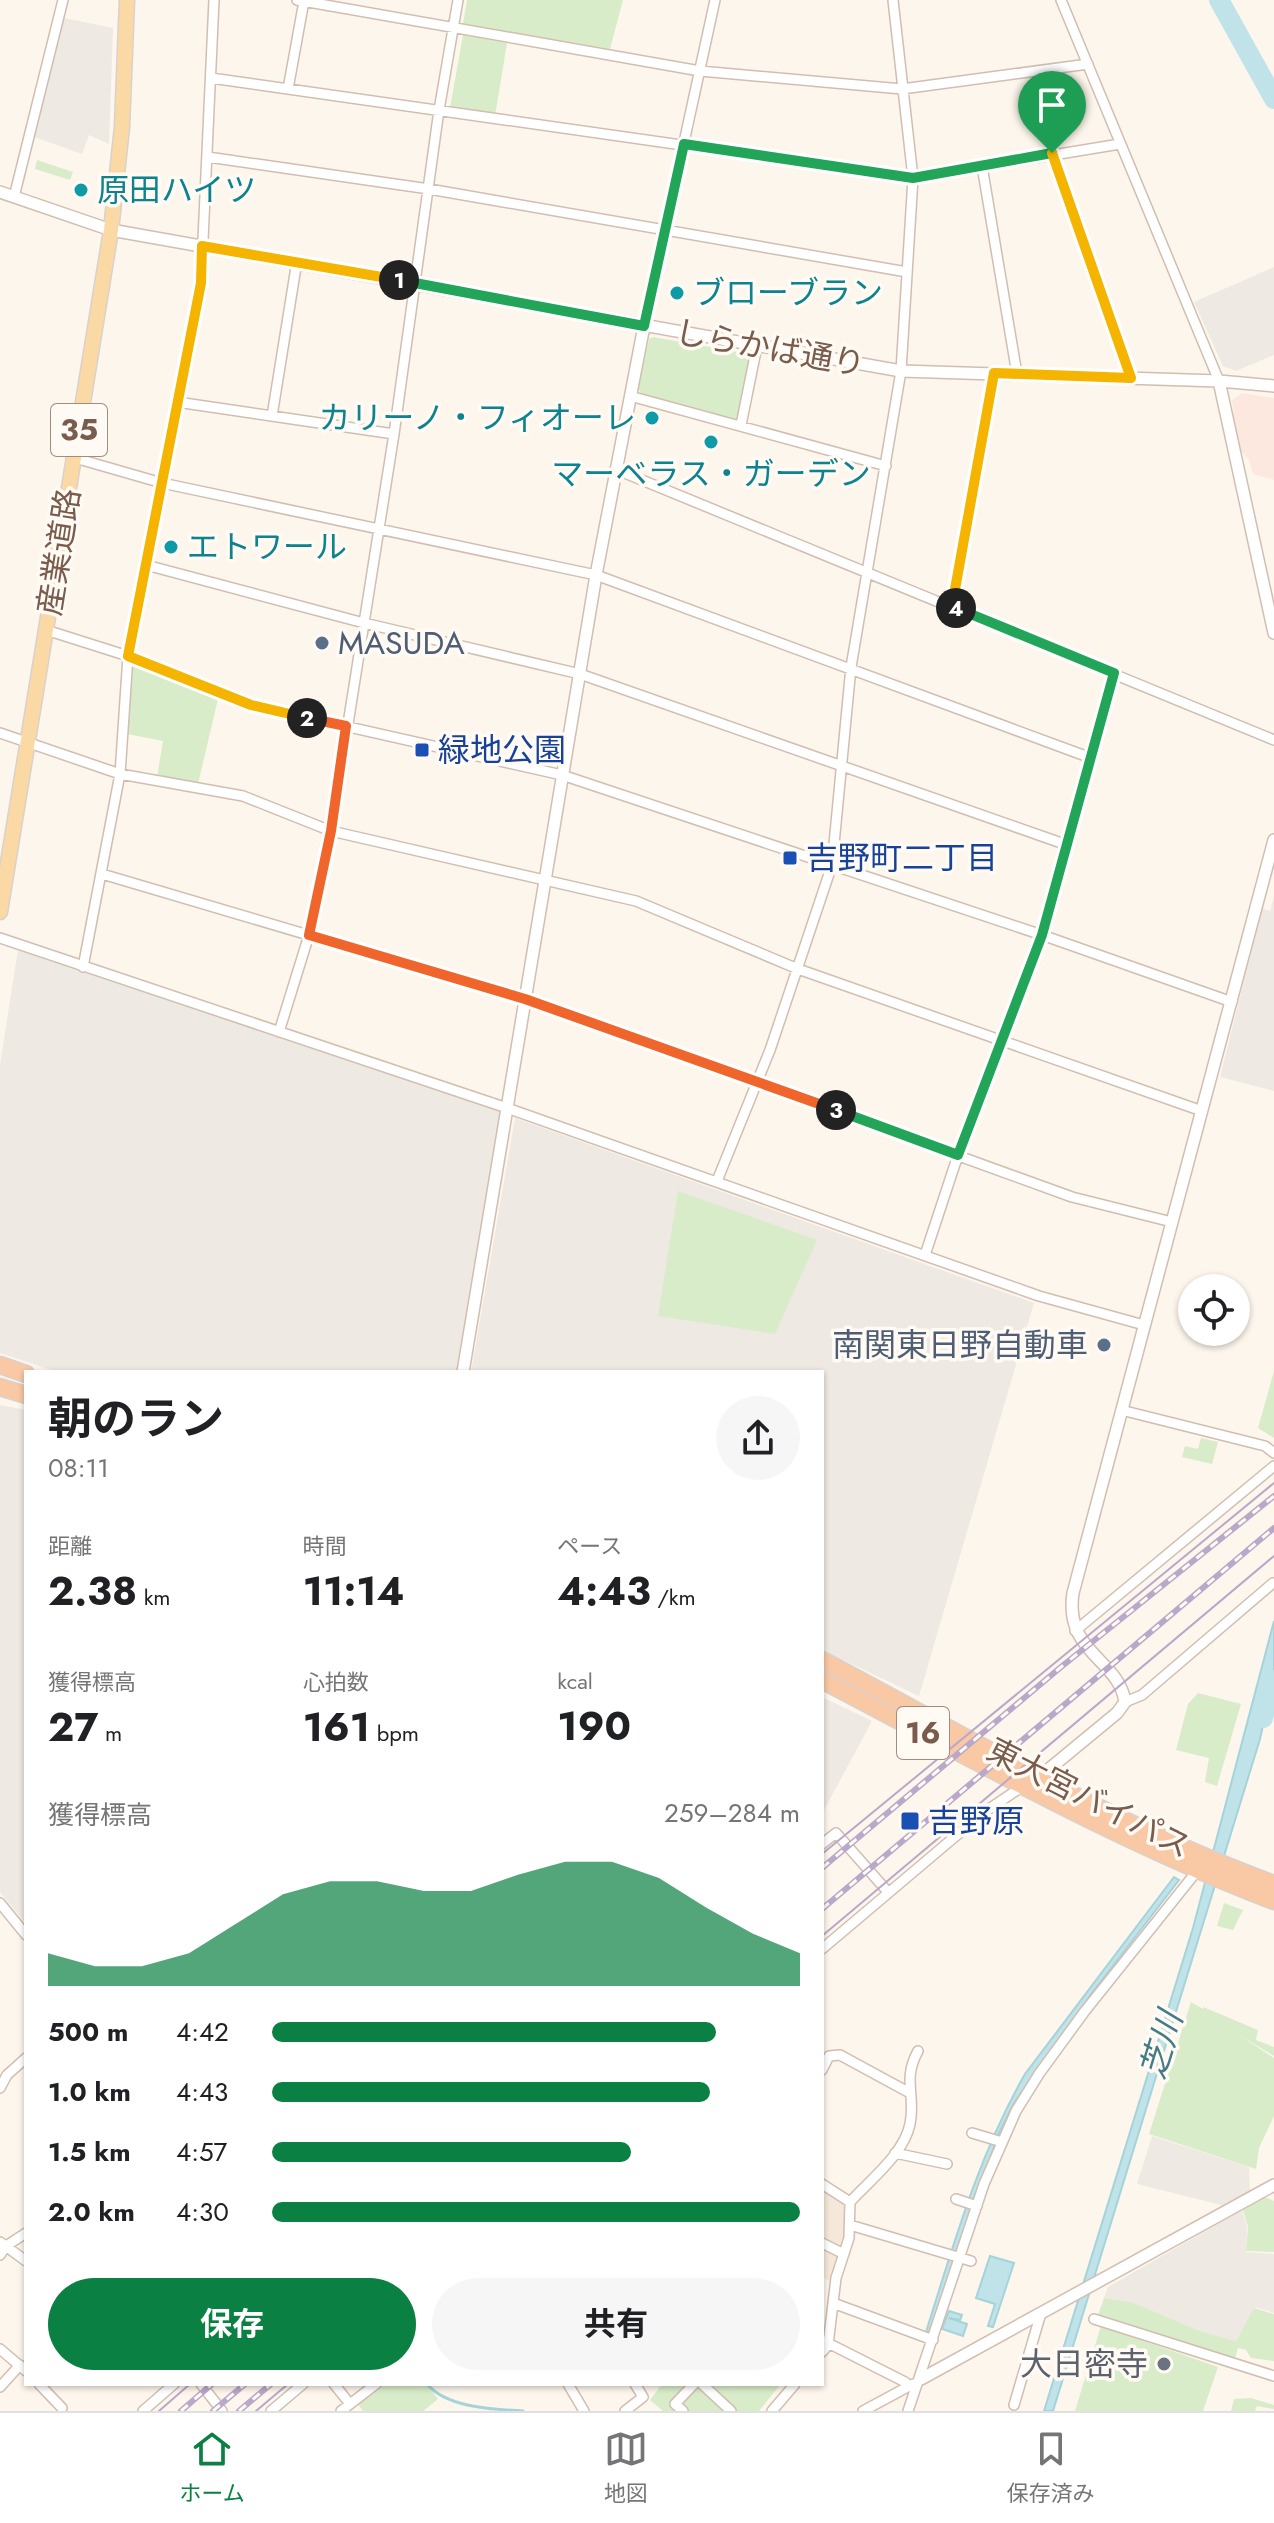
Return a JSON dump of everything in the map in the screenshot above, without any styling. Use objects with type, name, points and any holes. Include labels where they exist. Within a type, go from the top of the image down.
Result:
[{"type":"highway","points":[[0,1365],[24,1373]]},
{"type":"highway","points":[[0,1387],[24,1394]]},
{"type":"highway","name":"東大宮バイパス","points":[[824,1661],[1199,1863]]},
{"type":"highway","name":"東大宮バイパス","points":[[824,1681],[1023,1786],[1230,1876],[1274,1901]]},
{"type":"highway","name":"東大宮バイパス","points":[[1230,1876],[1274,1884]]},
{"type":"main road","name":"産業道路","points":[[0,912],[111,230],[122,127],[127,0]]},
{"type":"street","points":[[14,197],[63,0]]},
{"type":"street","points":[[83,967],[120,774],[128,656],[201,283],[214,0]]},
{"type":"street","points":[[279,1032],[309,935],[331,831],[458,0]]},
{"type":"street","points":[[463,1370],[615,469],[715,0]]},
{"type":"street","points":[[717,1181],[798,969],[832,865],[851,667],[901,371],[913,178],[894,0],[885,0]]},
{"type":"street","points":[[1061,0],[1219,381],[1274,633]]},
{"type":"street","points":[[288,89],[300,1],[700,71],[902,89],[1088,64]]},
{"type":"street","points":[[211,78],[913,178],[1120,144]]},
{"type":"street","points":[[1052,153],[1131,378]]},
{"type":"street","points":[[208,157],[429,189],[907,272]]},
{"type":"street","points":[[982,166],[1017,374]]},
{"type":"street","name":"しらかば通り","points":[[0,192],[111,230],[901,371],[1219,381],[1274,386]]},
{"type":"street","points":[[272,416],[297,261]]},
{"type":"street","points":[[741,425],[757,346]]},
{"type":"street","points":[[952,606],[994,373]]},
{"type":"street","points":[[630,396],[886,466]]},
{"type":"street","points":[[177,402],[394,434]]},
{"type":"street","points":[[75,458],[162,483],[596,575],[1091,758]]},
{"type":"street","points":[[615,469],[1274,740]]},
{"type":"street","points":[[146,565],[364,623],[580,674],[1067,845]]},
{"type":"street","points":[[46,630],[128,656],[251,705],[562,775],[1042,935],[1232,1002]]},
{"type":"street","points":[[925,1255],[958,1155],[1042,935],[1114,673]]},
{"type":"street","points":[[0,733],[120,774],[243,796],[331,831],[636,901],[798,969],[1202,1111]]},
{"type":"street","points":[[1125,1702],[1122,1689],[1075,1631],[1071,1608],[1073,1593],[1274,840]]},
{"type":"street","points":[[102,874],[525,999],[1072,1197],[1172,1222]]},
{"type":"street","points":[[0,938],[507,1108],[1039,1296],[1144,1325]]},
{"type":"street","points":[[1121,1410],[1265,1446],[1274,1453]]},
{"type":"street","points":[[1075,1631],[1274,1466]]},
{"type":"street","points":[[824,1947],[983,1813],[1041,1777],[1117,1713],[1125,1702],[1142,1695],[1273,1583]]},
{"type":"street","points":[[824,1842],[836,1833],[888,1892]]},
{"type":"street","points":[[908,2411],[976,2205],[1018,2106],[1098,1992],[1199,1863]]},
{"type":"street","points":[[0,1903],[24,1933]]},
{"type":"street","points":[[908,2386],[824,2346],[836,2278],[850,2225],[850,2202],[895,2153],[910,2126],[910,2066],[918,2051]]},
{"type":"street","points":[[824,2066],[829,2056],[840,2055],[910,2093]]},
{"type":"street","points":[[0,2088],[7,2075],[24,2060]]},
{"type":"street","points":[[972,2133],[1002,2142]]},
{"type":"street","points":[[895,2153],[947,2164]]},
{"type":"street","points":[[824,2185],[850,2202]]},
{"type":"street","points":[[863,2411],[1274,2185]]},
{"type":"street","points":[[959,2200],[976,2205]]},
{"type":"street","points":[[850,2225],[971,2261]]},
{"type":"street","points":[[24,2234],[2,2248],[24,2260]]},
{"type":"street","points":[[824,2244],[844,2254]]},
{"type":"street","points":[[824,2283],[834,2290]]},
{"type":"street","points":[[833,2303],[933,2340]]},
{"type":"street","points":[[1014,2405],[1041,2313]]},
{"type":"street","points":[[1094,2319],[1274,2376]]},
{"type":"street","points":[[0,2349],[23,2368],[0,2387]]},
{"type":"street","points":[[41,2386],[62,2408]]},
{"type":"street","points":[[143,2411],[167,2386]]},
{"type":"street","points":[[203,2386],[222,2411]]},
{"type":"street","points":[[271,2411],[301,2386]]},
{"type":"street","points":[[336,2386],[350,2404]]},
{"type":"street","points":[[341,2411],[373,2386]]},
{"type":"street","points":[[569,2386],[584,2411]]},
{"type":"street","points":[[625,2411],[643,2397],[636,2386]]},
{"type":"street","points":[[683,2411],[675,2404],[692,2386]]},
{"type":"street","points":[[704,2386],[731,2411]]},
{"type":"street","points":[[772,2411],[793,2386]]},
{"type":"shaded area","points":[[64,18],[113,28],[109,144],[89,135],[82,154],[34,137]]},
{"type":"shaded area","points":[[1274,267],[1274,355],[1236,371],[1223,366],[1194,302]]},
{"type":"shaded area","points":[[1242,393],[1274,398],[1274,480],[1253,474],[1249,460],[1241,451],[1232,400]]},
{"type":"shaded area","points":[[1274,896],[1274,1091],[1220,1077],[1262,908],[1270,911]]},
{"type":"shaded area","points":[[18,949],[502,1112],[459,1370],[51,1370],[0,1353],[0,1065]]},
{"type":"shaded area","points":[[515,1118],[1034,1303],[919,1696],[824,1651],[824,1370],[471,1370]]},
{"type":"shaded area","points":[[0,1405],[24,1410],[24,1922],[0,1892]]},
{"type":"shaded area","points":[[824,1698],[872,1721],[824,1810]]},
{"type":"shaded area","points":[[1152,2136],[1249,2167],[1250,2192],[1225,2206],[1137,2184]]},
{"type":"shaded area","points":[[824,2189],[845,2201],[847,2207],[845,2243],[829,2281],[824,2277]]},
{"type":"shaded area","points":[[1242,2210],[1247,2227],[1246,2252],[1274,2254],[1274,2313],[1255,2307],[1236,2341],[1200,2331],[1132,2302],[1104,2298],[1108,2287]]},
{"type":"green space","points":[[467,0],[623,0],[610,49],[463,24]]},
{"type":"green space","points":[[463,35],[507,43],[495,116],[450,108]]},
{"type":"green space","points":[[37,160],[73,172],[70,180],[35,169]]},
{"type":"green space","points":[[653,337],[749,354],[752,358],[740,416],[736,420],[641,393],[638,389],[649,339]]},
{"type":"green space","points":[[136,665],[218,699],[198,784],[157,777],[163,741],[127,734],[130,670]]},
{"type":"green space","points":[[678,1191],[817,1240],[775,1334],[658,1316]]},
{"type":"green space","points":[[1274,1371],[1274,1438],[1258,1428]]},
{"type":"green space","points":[[1201,1438],[1218,1442],[1212,1464],[1182,1457],[1185,1446],[1198,1449]]},
{"type":"green space","points":[[1198,1693],[1241,1704],[1217,1786],[1205,1782],[1209,1758],[1176,1750],[1188,1704]]},
{"type":"green space","points":[[1224,1903],[1243,1910],[1233,1930],[1217,1926]]},
{"type":"green space","points":[[1191,2002],[1258,2030],[1256,2040],[1274,2047],[1274,2056],[1239,2035],[1274,2058],[1274,2116],[1259,2148],[1256,2169],[1149,2134]]},
{"type":"green space","points":[[1265,2197],[1274,2201],[1274,2252],[1246,2251],[1248,2227],[1243,2210]]},
{"type":"green space","points":[[1104,2298],[1132,2302],[1200,2331],[1236,2341],[1254,2308],[1274,2314],[1274,2361],[1251,2358],[1246,2350],[1238,2348],[1234,2361],[1097,2318]]},
{"type":"green space","points":[[1101,2326],[1218,2367],[1203,2411],[1075,2411]]},
{"type":"green space","points":[[378,2386],[428,2386],[438,2399],[423,2411],[363,2411],[357,2403]]},
{"type":"green space","points":[[660,2386],[779,2386],[759,2411],[663,2411],[650,2400]]},
{"type":"green space","points":[[1251,2398],[1274,2405],[1274,2409],[1257,2406],[1255,2411],[1231,2411],[1234,2399]]},
{"type":"water","points":[[1274,1621],[1274,1676],[1260,1739],[1053,2411],[1044,2411],[1193,1928]]},
{"type":"water","points":[[1174,1877],[1179,1880],[1092,1993],[1014,2103],[998,2135],[931,2334],[926,2332],[981,2167],[1025,2074]]},
{"type":"water","points":[[990,2256],[1014,2263],[993,2327],[988,2326],[995,2304],[976,2298]]},
{"type":"water","points":[[949,2311],[962,2315],[960,2320],[949,2318],[967,2324],[963,2336],[942,2329]]},
{"type":"waterway","name":"芝川","points":[[1219,0],[1274,99]]},
{"type":"waterway","name":"芝川","points":[[1263,1718],[1274,1680]]},
{"type":"waterway","points":[[429,2386],[458,2403],[523,2411]]},
{"type":"tram line","points":[[824,1852],[1274,1483]]},
{"type":"tram line","points":[[824,1934],[1274,1556]]},
{"type":"tram line","points":[[159,2411],[188,2386]]},
{"type":"tram line","points":[[256,2411],[286,2386]]},
{"type":"railway","points":[[824,1866],[1061,1667],[1274,1496]]},
{"type":"railway","points":[[824,1907],[1274,1528]]},
{"type":"railway","points":[[181,2411],[210,2386]]},
{"type":"railway","points":[[213,2411],[243,2386]]},
{"type":"railway","points":[[239,2411],[269,2386]]},
{"type":"place","name":"原田ハイツ","points":[[81,190]]},
{"type":"place","name":"ブローブラン","points":[[677,293]]},
{"type":"place","name":"カリーノ・フィオーレ","points":[[652,418]]},
{"type":"place","name":"マーベラス・ガーデン","points":[[711,442]]},
{"type":"place","name":"エトワール","points":[[171,547]]},
{"type":"place","name":"MASUDA","points":[[322,643]]},
{"type":"place","name":"緑地公園","points":[[422,750]]},
{"type":"place","name":"吉野町二丁目","points":[[790,858]]},
{"type":"place","name":"南関東日野自動車","points":[[1104,1345]]},
{"type":"place","name":"吉野原","points":[[910,1821]]},
{"type":"place","name":"大日密寺","points":[[1164,2364]]},
{"type":"route","points":[[684,144],[913,178],[1052,153],[1131,378],[994,373],[952,606],[1114,673],[1042,935],[958,1155],[525,999],[309,935],[331,831],[346,726],[251,705],[128,656],[201,283],[202,246],[644,326],[684,144]]}]
